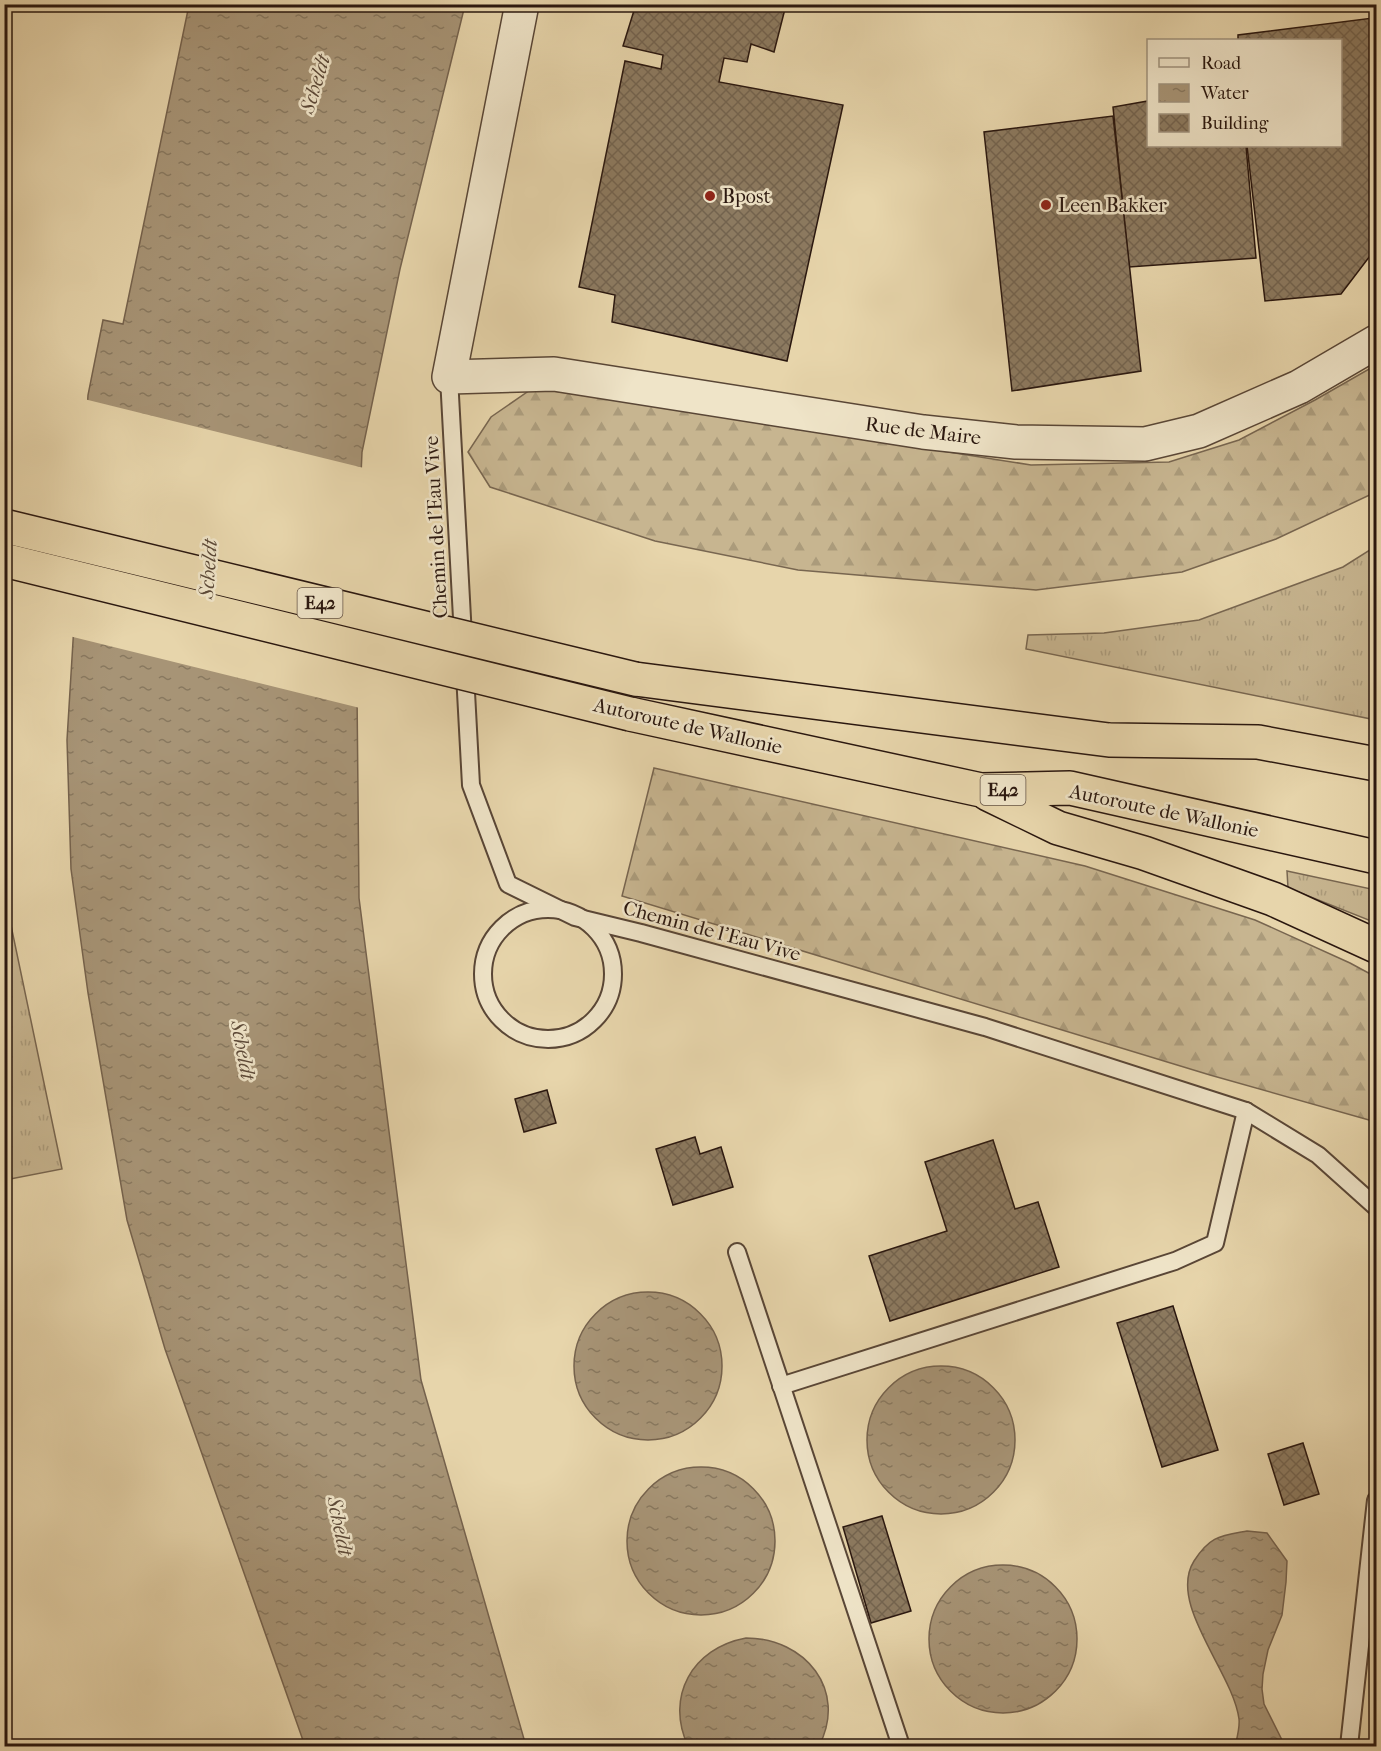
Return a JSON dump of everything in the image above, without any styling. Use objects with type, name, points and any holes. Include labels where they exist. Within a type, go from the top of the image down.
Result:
[{"type":"highway","name":"Autoroute de Wallonie","points":[[4,526],[635,679],[1109,740],[1258,742],[1377,764]]},
{"type":"highway","name":"Autoroute de Wallonie","points":[[4,560],[630,714],[981,790],[1070,788],[1377,857]]},
{"type":"highway","points":[[981,790],[1058,828],[1144,853],[1274,899],[1377,946]]},
{"type":"street","points":[[449,377],[522,4]]},
{"type":"street","name":"Rue de Maire","points":[[449,377],[554,374],[923,432],[1016,442],[1145,444],[1199,431],[1299,387],[1377,342]]},
{"type":"lane","name":"Chemin de l'Eau Vive","points":[[449,377],[471,785],[508,884],[575,917],[985,1027],[1246,1111],[1318,1155],[1377,1207]]},
{"type":"lane","points":[[556,909],[575,917],[595,927],[607,945],[613,966],[612,987],[605,1007],[591,1023],[573,1035],[552,1039],[530,1037],[511,1028],[495,1012],[486,993],[483,972],[487,950],[498,932],[514,917],[535,910],[556,909]]},
{"type":"lane","points":[[781,1386],[1174,1261],[1215,1243],[1246,1111]]},
{"type":"lane","points":[[737,1252],[901,1746]]},
{"type":"lane","points":[[1349,1746],[1377,1500]]},
{"type":"green space","points":[[1376,365],[1376,492],[1276,539],[1182,572],[1036,590],[798,570],[655,541],[490,487],[468,452],[491,417],[533,388],[1031,465],[1169,462],[1239,440]]},
{"type":"green space","points":[[1376,546],[1376,720],[1026,649],[1028,635],[1104,633],[1199,620],[1343,567]]},
{"type":"green space","points":[[654,768],[1085,866],[1255,920],[1350,963],[1376,977],[1376,1122],[1210,1075],[622,896]]},
{"type":"green space","points":[[1287,871],[1376,890],[1376,923],[1288,888]]},
{"type":"green space","points":[[4,892],[62,1169],[5,1180],[4,1180]]},
{"type":"water","name":"Scheldt","points":[[189,5],[465,5],[400,269],[362,452],[356,588],[359,898],[421,1380],[526,1746],[305,1746],[165,1349],[127,1220],[88,993],[71,869],[67,740],[88,395],[103,320],[123,324]]},
{"type":"water","points":[[648,1292],[676,1297],[689,1304],[700,1314],[710,1325],[717,1338],[722,1366],[717,1394],[710,1407],[700,1418],[689,1428],[676,1435],[648,1440],[620,1435],[607,1428],[596,1418],[586,1407],[579,1394],[574,1366],[579,1338],[586,1325],[596,1314],[607,1304],[620,1297]]},
{"type":"water","points":[[941,1366],[969,1371],[982,1378],[993,1388],[1003,1399],[1010,1412],[1015,1440],[1010,1468],[1003,1481],[993,1492],[982,1502],[969,1509],[941,1514],[913,1509],[900,1502],[889,1492],[879,1481],[872,1468],[867,1440],[872,1412],[879,1399],[889,1388],[900,1378],[913,1371]]},
{"type":"water","points":[[701,1467],[715,1468],[729,1473],[742,1479],[753,1489],[763,1500],[769,1513],[774,1527],[774,1555],[769,1569],[763,1582],[753,1593],[742,1603],[729,1609],[715,1614],[701,1615],[687,1614],[673,1609],[660,1603],[649,1593],[639,1582],[633,1569],[628,1555],[627,1541],[628,1527],[633,1513],[639,1500],[649,1489],[660,1479],[673,1473],[687,1468]]},
{"type":"water","points":[[1247,1531],[1267,1533],[1287,1561],[1282,1615],[1268,1650],[1262,1689],[1264,1704],[1285,1746],[1235,1746],[1239,1719],[1234,1700],[1204,1638],[1189,1597],[1188,1578],[1194,1561],[1205,1546],[1216,1538]]},
{"type":"water","points":[[1003,1565],[1017,1566],[1031,1571],[1044,1577],[1055,1587],[1065,1598],[1071,1611],[1076,1625],[1076,1653],[1071,1667],[1065,1680],[1055,1691],[1044,1701],[1031,1707],[1017,1712],[1003,1713],[989,1712],[975,1707],[962,1701],[951,1691],[941,1680],[935,1667],[930,1653],[929,1639],[930,1625],[935,1611],[941,1598],[951,1587],[962,1577],[975,1571],[989,1566]]},
{"type":"water","points":[[746,1638],[767,1640],[786,1647],[803,1657],[816,1671],[824,1687],[828,1706],[827,1725],[819,1746],[688,1746],[682,1728],[680,1710],[682,1693],[688,1677],[711,1652]]},
{"type":"pier","points":[[84,399],[364,468],[359,588],[360,708],[69,636]]},
{"type":"building","name":"Bpost","points":[[636,4],[786,5],[774,52],[751,44],[747,62],[724,58],[719,82],[843,105],[787,361],[612,322],[615,295],[579,287],[625,61],[661,69],[663,55],[623,46]]},
{"type":"building","points":[[1373,18],[1376,54],[1376,248],[1341,294],[1265,301],[1247,147],[1342,147],[1342,39],[1238,39],[1238,35]]},
{"type":"building","points":[[1147,101],[1147,147],[1246,147],[1256,258],[1129,267],[1113,107]]},
{"type":"building","points":[[1113,116],[1141,371],[1012,391],[984,132]]},
{"type":"building","points":[[547,1090],[556,1123],[524,1132],[515,1099]]},
{"type":"building","points":[[695,1137],[700,1154],[721,1147],[733,1187],[673,1205],[656,1149]]},
{"type":"building","points":[[993,1140],[1015,1209],[1038,1202],[1059,1267],[890,1321],[869,1256],[947,1231],[925,1162]]},
{"type":"building","points":[[1173,1306],[1218,1450],[1162,1467],[1117,1323]]},
{"type":"building","points":[[1303,1443],[1319,1494],[1284,1505],[1268,1454]]},
{"type":"building","points":[[882,1516],[911,1611],[871,1623],[843,1527]]},
{"type":"place","name":"Bpost","points":[[710,196]]},
{"type":"place","name":"Leen Bakker","points":[[1046,205]]}]
